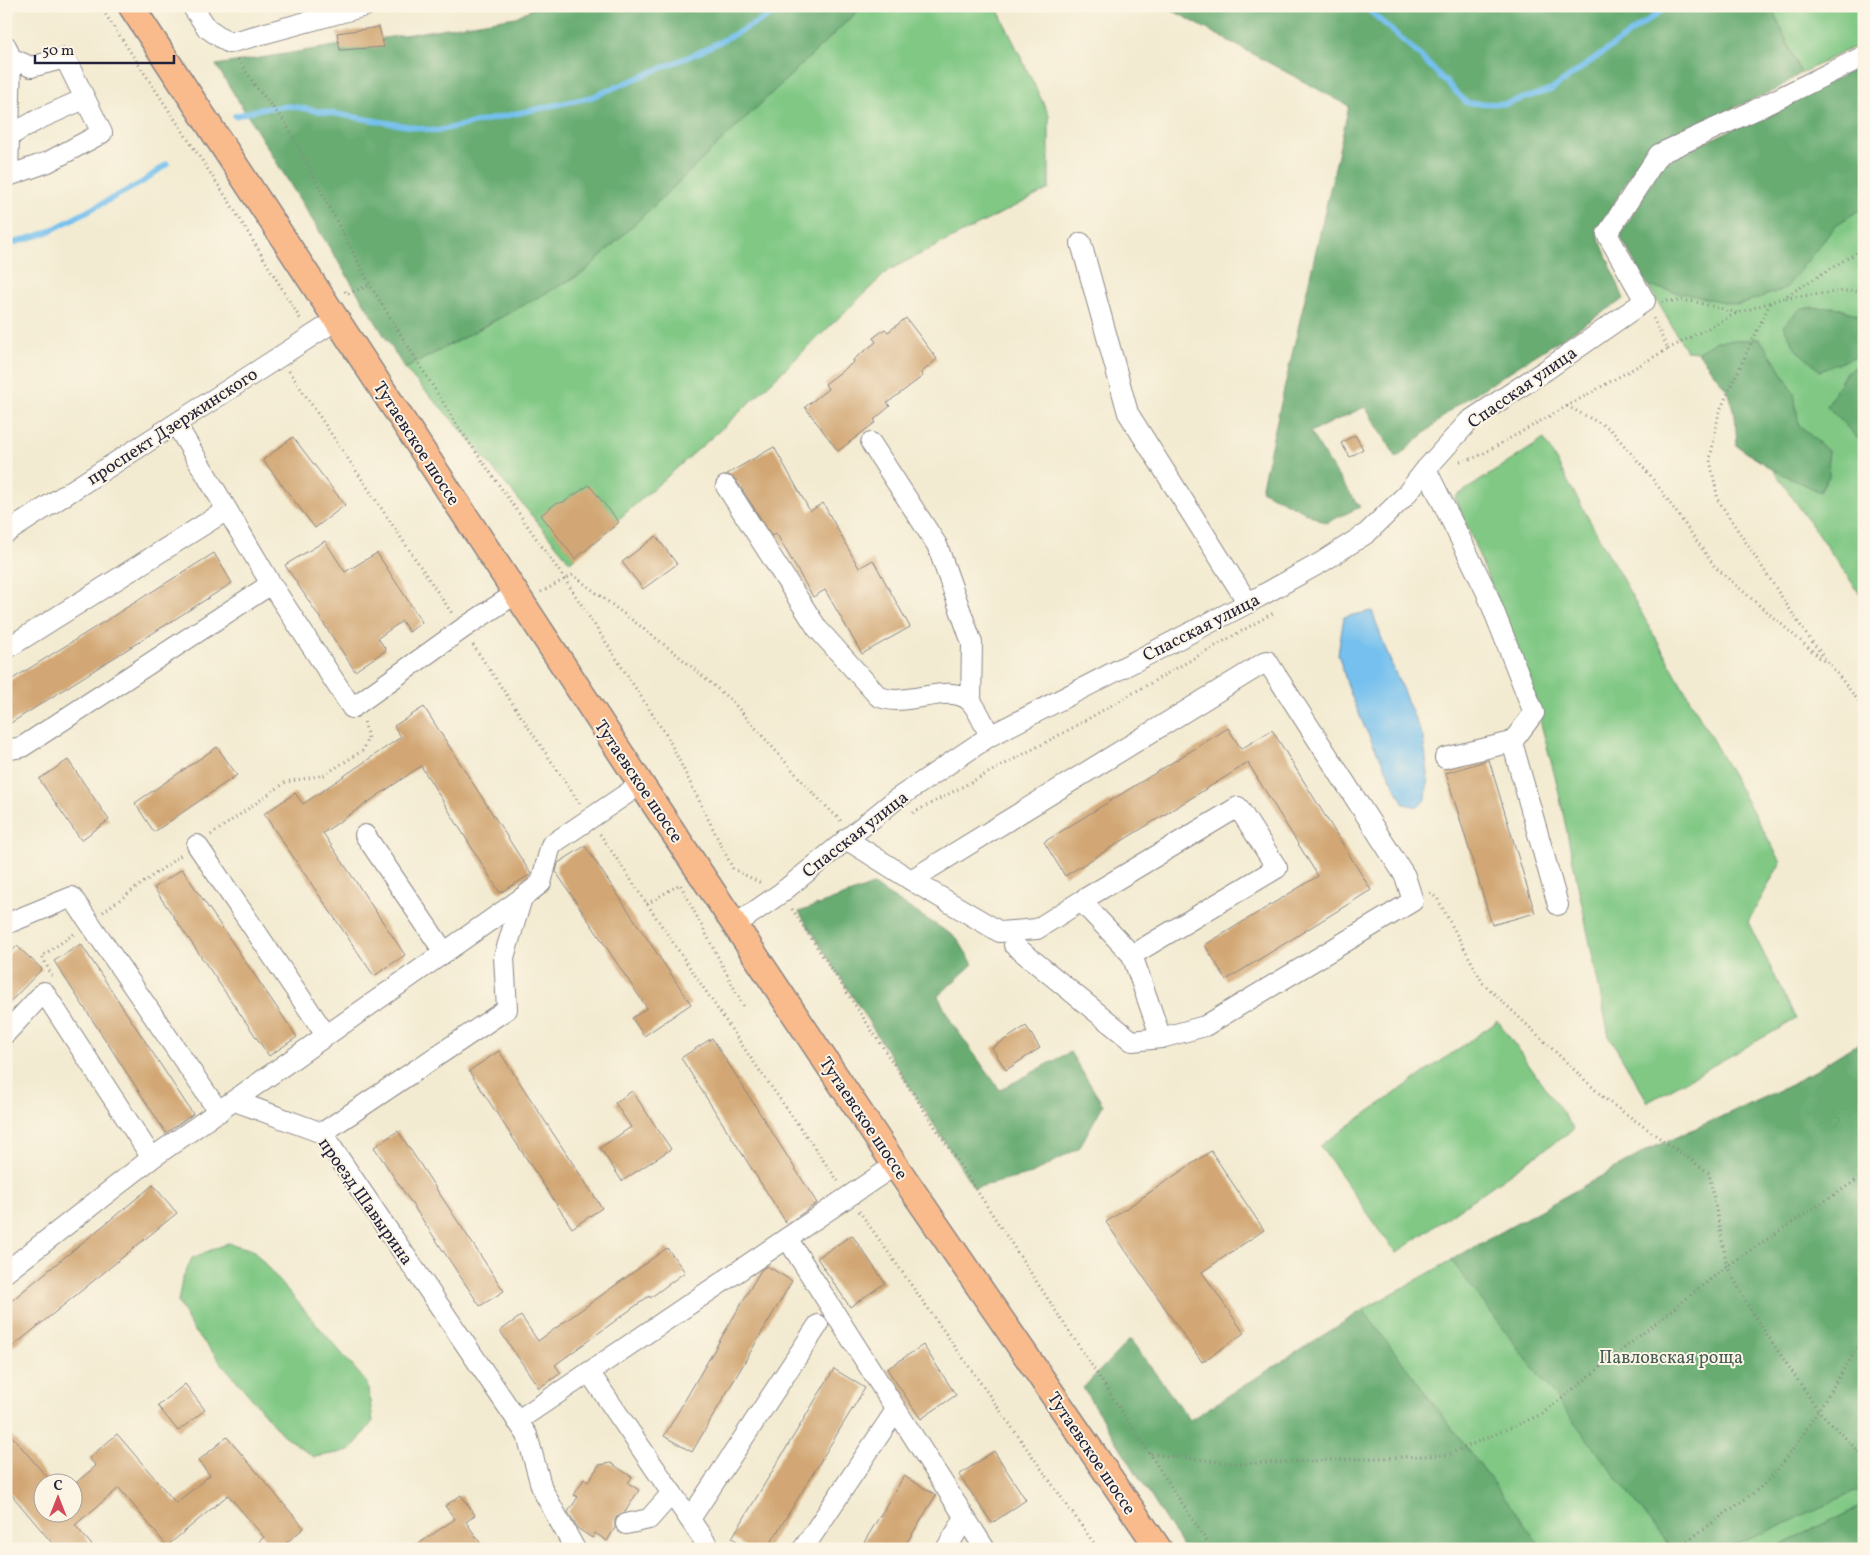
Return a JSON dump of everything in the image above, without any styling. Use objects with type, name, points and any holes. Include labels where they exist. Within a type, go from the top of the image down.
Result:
[{"type":"main road","name":"Тутаевское шоссе","points":[[131,6],[338,319],[515,594],[641,784],[895,1165],[1159,1549]]},
{"type":"street","points":[[192,6],[207,28],[228,43],[365,6]]},
{"type":"street","points":[[9,52],[31,67],[65,58],[102,133],[48,162],[8,176],[9,52]]},
{"type":"street","points":[[1645,302],[1607,234],[1659,154],[1755,110],[1864,56]]},
{"type":"street","points":[[9,136],[39,119],[84,98]]},
{"type":"street","points":[[1081,243],[1128,413],[1248,603]]},
{"type":"street","name":"Спасская улица","points":[[735,925],[781,892],[895,800],[990,736],[1248,603],[1322,562],[1366,533],[1405,496],[1426,469],[1469,421],[1645,302]]},
{"type":"street","name":"проспект Дзержинского","points":[[6,533],[338,319]]},
{"type":"street","points":[[176,424],[271,584],[352,708],[462,629],[515,594]]},
{"type":"street","points":[[871,443],[937,546],[972,643],[971,702]]},
{"type":"street","points":[[1426,469],[1486,591],[1534,714],[1512,742],[1445,758]]},
{"type":"street","points":[[726,486],[817,628],[878,696],[887,701],[901,701],[951,693],[960,695],[971,702],[990,736]]},
{"type":"street","points":[[6,649],[227,510]]},
{"type":"street","points":[[6,750],[22,748],[271,584]]},
{"type":"street","points":[[911,880],[1267,660],[1405,876],[1413,901],[1205,1026],[1161,1038],[1132,1041],[1014,945]]},
{"type":"street","points":[[1512,742],[1558,905]]},
{"type":"street","points":[[6,1272],[152,1158],[522,898],[541,883],[551,845],[641,784]]},
{"type":"street","points":[[846,839],[1000,932],[1037,929],[1238,807],[1277,868],[1132,955]]},
{"type":"street","points":[[364,835],[444,952]]},
{"type":"street","points":[[197,845],[326,1035]]},
{"type":"street","points":[[6,924],[72,896],[227,1106]]},
{"type":"street","points":[[322,1133],[507,1008],[504,957],[522,898]]},
{"type":"street","points":[[1081,901],[1132,955],[1161,1038]]},
{"type":"street","points":[[6,1033],[44,992],[152,1158]]},
{"type":"street","name":"проезд Шавырина","points":[[227,1106],[322,1133],[527,1435],[542,1489],[575,1549]]},
{"type":"street","points":[[517,1421],[895,1165]]},
{"type":"street","points":[[786,1238],[985,1549]]},
{"type":"street","points":[[690,1520],[818,1325]]},
{"type":"street","points":[[589,1372],[710,1549]]},
{"type":"street","points":[[802,1549],[896,1410]]},
{"type":"street","points":[[626,1524],[648,1519],[672,1493]]},
{"type":"street","points":[[946,1549],[965,1518]]},
{"type":"path","points":[[100,6],[230,203],[303,323]]},
{"type":"path","points":[[228,43],[256,87],[285,122],[370,285],[457,425],[564,578],[668,738],[733,869],[781,892],[1212,1549]]},
{"type":"path","points":[[1426,469],[1477,457],[1668,349],[1738,313],[1783,298],[1864,248]]},
{"type":"path","points":[[1783,298],[1844,291],[1864,291]]},
{"type":"path","points":[[1668,349],[1645,302],[1692,302],[1738,313]]},
{"type":"path","points":[[1770,303],[1720,412],[1710,460],[1718,500],[1806,634],[1864,708]]},
{"type":"path","points":[[279,356],[748,1054],[1098,1549]]},
{"type":"path","points":[[1567,406],[1609,428],[1650,475],[1715,567],[1832,667]]},
{"type":"path","points":[[1405,876],[1437,898],[1483,983],[1604,1100],[1709,1173],[1727,1266],[1751,1311],[1818,1410],[1864,1457]]},
{"type":"path","points":[[647,904],[680,884],[745,1009]]},
{"type":"path","points":[[1150,1454],[1240,1464],[1447,1455],[1542,1414],[1727,1266],[1864,1175]]},
{"type":"path","points":[[1675,1549],[1760,1488],[1775,1473],[1799,1441],[1864,1337]]},
{"type":"green space","points":[[537,6],[863,6],[583,273],[405,369],[216,65],[516,17]]},
{"type":"green space","points":[[863,6],[996,6],[1049,115],[1049,189],[889,270],[727,424],[570,562],[457,425],[405,369],[583,273]]},
{"type":"green space","points":[[1164,6],[1771,6],[1801,73],[1775,90],[1648,145],[1597,233],[1624,299],[1454,407],[1397,458],[1365,407],[1310,432],[1360,507],[1326,523],[1261,490],[1349,106]]},
{"type":"green space","points":[[1771,6],[1864,6],[1864,42],[1801,73]]},
{"type":"green space","points":[[1864,65],[1864,600],[1735,415],[1727,390],[1698,352],[1686,351],[1620,236]]},
{"type":"green space","points":[[1864,65],[1864,207],[1836,225],[1785,289],[1737,305],[1648,286],[1620,236],[1663,163]]},
{"type":"green space","points":[[1835,307],[1864,317],[1864,351],[1820,371],[1796,349],[1783,326],[1801,308]]},
{"type":"green space","points":[[1760,339],[1794,393],[1799,425],[1828,451],[1829,476],[1820,492],[1770,468],[1737,446],[1735,415],[1727,390],[1698,352],[1717,341]]},
{"type":"green space","points":[[1864,362],[1864,445],[1827,406],[1846,372]]},
{"type":"green space","points":[[1544,439],[1781,862],[1748,922],[1796,1019],[1648,1102],[1609,1036],[1557,784],[1528,675],[1455,497]]},
{"type":"green space","points":[[873,885],[957,938],[973,964],[938,996],[952,1023],[1000,1090],[1070,1052],[1103,1105],[1079,1148],[1032,1174],[974,1188],[799,912]]},
{"type":"green space","points":[[1498,1021],[1574,1129],[1396,1253],[1320,1146]]},
{"type":"green space","name":"Павловская роща","points":[[1864,1042],[1864,1549],[1184,1549],[1132,1466],[1363,1310],[1648,1150],[1791,1085],[1852,1047]]},
{"type":"green space","points":[[1864,1042],[1864,1488],[1727,1549],[1671,1549],[1451,1260],[1648,1150],[1791,1085],[1852,1047]]},
{"type":"green space","points":[[228,1243],[253,1250],[367,1383],[373,1421],[350,1451],[314,1457],[282,1434],[192,1328],[178,1302],[182,1280],[192,1258]]},
{"type":"green space","points":[[1363,1310],[1543,1549],[1184,1549],[1083,1388],[1130,1339],[1190,1420]]},
{"type":"green space","points":[[1864,1505],[1864,1549],[1771,1549]]},
{"type":"water","points":[[1372,611],[1387,653],[1423,738],[1428,773],[1426,799],[1418,807],[1404,804],[1364,726],[1348,687],[1338,654],[1344,617]]},
{"type":"building","points":[[379,27],[384,47],[340,50],[337,33]]},
{"type":"building","points":[[906,318],[937,359],[921,373],[923,376],[887,403],[890,406],[874,420],[876,422],[838,451],[805,407],[828,389],[825,384],[876,342],[873,338],[885,329],[888,332]]},
{"type":"building","points":[[1355,435],[1363,449],[1350,457],[1341,443]]},
{"type":"building","points":[[293,437],[345,505],[315,528],[263,460]]},
{"type":"building","points":[[774,447],[810,511],[823,503],[859,568],[873,560],[910,627],[862,654],[825,590],[813,597],[776,533],[772,536],[736,480],[727,474]]},
{"type":"building","points":[[589,485],[619,522],[575,559],[541,515],[555,504],[564,502]]},
{"type":"building","points":[[656,536],[677,564],[643,589],[622,562]]},
{"type":"building","points":[[325,541],[345,572],[377,553],[422,622],[409,632],[402,621],[378,638],[386,650],[355,671],[285,565]]},
{"type":"building","points":[[214,553],[232,583],[6,726],[6,683]]},
{"type":"building","points":[[424,707],[531,874],[500,893],[421,766],[323,833],[405,955],[374,976],[264,814],[295,793],[303,804],[401,737],[394,726]]},
{"type":"building","points":[[1228,728],[1241,749],[1272,730],[1371,890],[1226,980],[1205,945],[1318,876],[1248,763],[1065,876],[1044,842]]},
{"type":"building","points":[[217,747],[237,775],[154,832],[135,803]]},
{"type":"building","points":[[68,760],[109,820],[81,840],[39,779]]},
{"type":"building","points":[[1489,760],[1535,913],[1492,925],[1446,773]]},
{"type":"building","points":[[585,846],[691,1004],[644,1036],[632,1018],[647,1008],[556,872],[558,863]]},
{"type":"building","points":[[182,869],[297,1037],[269,1056],[154,888]]},
{"type":"building","points":[[81,944],[193,1114],[166,1133],[54,961]]},
{"type":"building","points":[[17,946],[42,969],[6,1006],[6,957]]},
{"type":"building","points":[[1026,1026],[1040,1048],[1006,1070],[992,1048]]},
{"type":"building","points":[[712,1038],[817,1203],[787,1224],[681,1058]]},
{"type":"building","points":[[499,1051],[602,1208],[572,1228],[469,1071]]},
{"type":"building","points":[[632,1091],[671,1149],[622,1181],[600,1148],[631,1127],[615,1103]]},
{"type":"building","points":[[398,1131],[504,1291],[480,1306],[374,1147]]},
{"type":"building","points":[[1211,1151],[1264,1230],[1202,1272],[1244,1333],[1202,1362],[1106,1222]]},
{"type":"building","points":[[153,1185],[177,1213],[6,1352],[6,1305]]},
{"type":"building","points":[[852,1235],[885,1283],[850,1307],[817,1258]]},
{"type":"building","points":[[667,1248],[685,1272],[555,1365],[561,1373],[539,1388],[500,1331],[521,1316],[538,1341]]},
{"type":"building","points":[[767,1266],[792,1281],[692,1452],[664,1436],[761,1270]]},
{"type":"building","points":[[923,1345],[956,1395],[921,1419],[887,1369]]},
{"type":"building","points":[[834,1369],[865,1388],[767,1549],[749,1549],[732,1538]]},
{"type":"building","points":[[185,1384],[205,1410],[178,1431],[158,1406]]},
{"type":"building","points":[[6,1429],[43,1472],[32,1472],[32,1519],[6,1488]]},
{"type":"building","points":[[117,1434],[176,1503],[210,1475],[198,1461],[227,1437],[304,1528],[279,1549],[251,1549],[264,1537],[228,1495],[167,1546],[119,1488],[82,1519],[82,1478],[96,1466],[89,1458]]},
{"type":"building","points":[[994,1451],[1026,1500],[992,1523],[959,1475]]},
{"type":"building","points":[[611,1463],[632,1477],[628,1483],[639,1490],[625,1512],[618,1515],[615,1520],[615,1528],[607,1541],[595,1533],[592,1538],[577,1528],[568,1512],[578,1497],[574,1495],[584,1479],[588,1482],[599,1465]]},
{"type":"building","points":[[904,1476],[936,1495],[903,1549],[860,1549]]},
{"type":"building","points":[[461,1495],[475,1515],[466,1522],[481,1544],[473,1549],[411,1549],[455,1519],[445,1506]]},
{"type":"building","points":[[34,1522],[79,1522],[75,1525],[95,1549],[57,1549]]},
{"type":"waterway","points":[[235,116],[260,109],[289,106],[436,131],[592,97],[700,52],[789,6]]},
{"type":"waterway","points":[[1364,6],[1414,50],[1467,103],[1505,104],[1551,90],[1668,6]]},
{"type":"waterway","points":[[6,245],[46,233],[141,183],[167,164]]}]
